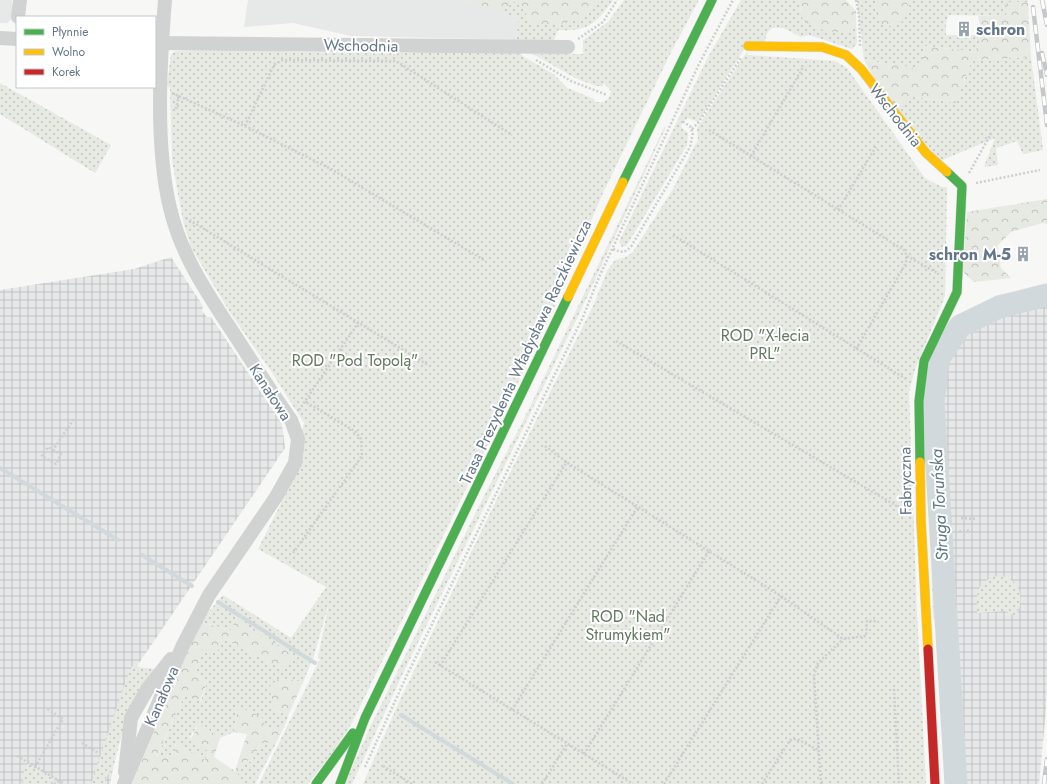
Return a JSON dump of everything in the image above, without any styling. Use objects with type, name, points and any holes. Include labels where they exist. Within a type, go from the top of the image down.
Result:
[{"type":"main road","name":"Trasa Prezydenta Władysława Raczkiewicza","points":[[340,784],[365,718],[505,431],[667,88],[712,0]]},
{"type":"main road","name":"Wschodnia","points":[[748,46],[822,47],[846,55],[861,69],[884,101],[926,153],[962,186]]},
{"type":"main road","name":"Fabryczna","points":[[935,784],[921,521],[919,401],[924,361],[957,292],[962,186]]},
{"type":"main road","name":"Trasa Prezydenta Władysława Raczkiewicza","points":[[316,784],[365,718]]},
{"type":"street","points":[[18,16],[20,0]]},
{"type":"street","name":"Kanałowa","points":[[124,784],[183,645],[209,595],[276,497],[295,463],[298,439],[292,420],[219,312],[187,258],[170,208],[163,161],[158,43],[165,0]]},
{"type":"street","points":[[0,38],[16,38]]},
{"type":"street","name":"Wschodnia","points":[[158,43],[568,46]]},
{"type":"path","points":[[568,46],[603,22],[617,0]]},
{"type":"path","points":[[364,769],[404,682],[583,317],[699,64],[733,0]]},
{"type":"path","points":[[856,0],[859,15],[860,51]]},
{"type":"path","points":[[692,129],[698,123],[748,46]]},
{"type":"path","points":[[533,58],[571,81],[607,95]]},
{"type":"path","points":[[245,126],[272,69],[275,64],[283,60],[396,60],[512,135]]},
{"type":"path","points":[[751,156],[804,66]]},
{"type":"path","points":[[160,88],[179,95],[245,126],[331,169],[484,260]]},
{"type":"path","points":[[176,108],[179,95]]},
{"type":"path","points":[[613,249],[622,252],[626,251],[632,245],[690,147],[693,138],[692,129],[683,122]]},
{"type":"path","points":[[709,130],[899,246],[907,256],[939,274]]},
{"type":"path","points":[[962,186],[992,132]]},
{"type":"path","points":[[838,210],[877,145]]},
{"type":"path","points":[[962,186],[1040,170]]},
{"type":"path","points":[[170,208],[428,365]]},
{"type":"path","points":[[673,236],[920,388]]},
{"type":"path","points":[[856,348],[906,263],[907,256]]},
{"type":"path","points":[[292,420],[306,402],[358,323]]},
{"type":"path","points":[[616,341],[921,521]]},
{"type":"path","points":[[294,553],[362,456],[361,439],[356,432],[306,402]]},
{"type":"path","points":[[53,450],[74,419]]},
{"type":"path","points":[[545,446],[566,462],[781,596],[843,639]]},
{"type":"path","points":[[48,447],[53,450],[61,454],[56,464],[42,456],[48,447]]},
{"type":"path","points":[[440,666],[566,462]]},
{"type":"path","points":[[512,710],[638,506]]},
{"type":"path","points":[[961,518],[975,519]]},
{"type":"path","points":[[955,532],[973,530],[973,533]]},
{"type":"path","points":[[584,754],[709,551]]},
{"type":"path","points":[[664,784],[781,596]]},
{"type":"path","points":[[821,784],[814,676],[818,663],[843,639],[866,636],[867,621],[878,621]]},
{"type":"path","points":[[435,662],[633,784]]},
{"type":"path","points":[[894,689],[899,784]]},
{"type":"path","points":[[35,767],[64,719],[46,708]]},
{"type":"path","points":[[762,784],[790,740],[797,739],[819,750]]},
{"type":"path","points":[[82,743],[98,753]]},
{"type":"path","points":[[542,784],[567,744]]},
{"type":"path","points":[[17,756],[64,784]]},
{"type":"path","points":[[383,766],[412,784]]},
{"type":"path","points":[[54,784],[60,781]]},
{"type":"shaded area","points":[[0,0],[12,0],[12,19],[7,23],[0,23]]},
{"type":"shaded area","points":[[248,0],[467,0],[519,18],[516,40],[351,36],[293,23],[244,27]]},
{"type":"shaded area","points":[[171,257],[203,306],[202,311],[207,317],[211,317],[282,424],[285,448],[133,672],[110,784],[0,784],[0,290],[134,269]]},
{"type":"shaded area","points":[[1047,298],[1047,670],[1046,710],[1039,784],[962,784],[953,642],[954,592],[947,542],[948,517],[936,405],[945,358],[960,334],[992,313]]},
{"type":"green space","points":[[467,0],[517,0],[500,12]]},
{"type":"green space","points":[[519,0],[532,25],[585,17],[596,0],[613,0],[602,15],[591,24],[577,29],[558,30],[554,40],[516,40],[519,18],[500,12]]},
{"type":"green space","points":[[519,0],[596,0],[585,17],[556,25],[532,25]]},
{"type":"green space","name":"ROD \"Pod Topolą\"","points":[[624,0],[699,0],[672,50],[602,195],[550,317],[352,723],[331,755],[308,784],[259,784],[320,659],[318,658],[329,602],[314,656],[304,680],[278,679],[274,709],[288,716],[285,725],[268,732],[238,706],[234,732],[220,738],[199,723],[190,737],[209,752],[205,760],[176,743],[172,757],[157,757],[184,696],[201,701],[208,680],[195,675],[203,648],[222,638],[282,669],[236,620],[231,630],[200,622],[223,595],[291,638],[326,587],[258,549],[291,484],[304,423],[271,371],[231,314],[191,247],[183,221],[172,160],[170,88],[167,85],[171,54],[176,51],[262,49],[291,52],[410,53],[455,50],[519,52],[524,57],[555,75],[567,88],[594,99],[594,101],[603,102],[608,99],[611,91],[604,83],[603,86],[596,86],[575,78],[533,54],[583,54],[583,40],[608,22]]},
{"type":"green space","points":[[741,0],[802,0],[800,10],[845,33],[856,21],[857,43],[852,49],[809,35],[801,37],[784,29],[773,28],[769,30],[765,43],[748,43],[698,122],[688,118],[682,123],[681,127],[688,133],[687,145],[627,245],[622,247],[619,242],[707,59]]},
{"type":"green space","points":[[802,0],[846,0],[856,11],[856,21],[845,33],[816,28],[806,22],[802,17]]},
{"type":"green space","points":[[857,0],[1028,0],[1028,2],[1007,2],[1008,16],[949,15],[946,22],[946,35],[982,35],[975,52],[925,46],[921,69],[864,60]]},
{"type":"green space","points":[[878,0],[907,0],[908,8],[906,16],[902,22],[895,27],[882,24],[876,12]]},
{"type":"green space","points":[[1007,2],[1028,2],[1031,57],[972,60],[956,103],[914,97],[903,105],[884,96],[864,60],[921,69],[925,46],[975,52],[982,35],[978,16],[1006,16]]},
{"type":"green space","points":[[747,52],[748,55],[835,61],[847,68],[925,178],[942,187],[947,187],[945,296],[915,369],[909,392],[917,613],[926,784],[363,784],[399,702],[496,501],[594,304],[607,271],[615,260],[626,257],[633,252],[673,189],[698,140],[697,128]]},
{"type":"green space","points":[[1031,57],[1043,150],[1023,154],[1017,141],[996,148],[998,165],[984,167],[995,138],[940,161],[884,96],[914,97],[956,103],[972,60]]},
{"type":"green space","points":[[0,83],[111,145],[95,173],[0,114]]},
{"type":"green space","points":[[665,126],[666,127],[579,314],[403,673],[352,784],[345,784],[371,725],[485,494],[522,423]]},
{"type":"green space","points":[[1047,199],[1047,224],[1043,223],[1011,232],[997,246],[1001,268],[1011,278],[974,282],[963,272],[967,212]]},
{"type":"green space","points":[[926,384],[940,387],[936,405],[948,517],[947,542],[954,592],[954,628],[940,626],[933,618]]},
{"type":"green space","points":[[998,576],[1006,577],[1012,580],[1019,590],[1020,603],[1016,616],[1005,611],[977,613],[977,600],[981,585],[990,578]]},
{"type":"green space","points":[[236,619],[294,656],[282,669],[222,638],[217,654],[203,648],[195,675],[208,680],[200,701],[184,696],[157,756],[172,757],[176,743],[205,760],[209,752],[191,739],[199,723],[220,738],[214,757],[235,771],[247,734],[234,732],[238,706],[262,717],[268,732],[285,725],[276,743],[261,743],[251,762],[246,760],[237,776],[245,784],[132,784],[200,622],[231,630]]},
{"type":"green space","points":[[942,641],[953,642],[962,784],[947,784]]},
{"type":"green space","points":[[132,666],[155,669],[135,701],[122,734],[114,764],[103,784],[91,784],[126,680]]},
{"type":"green space","points":[[278,679],[304,680],[288,716],[274,709],[269,687]]},
{"type":"green space","points":[[261,743],[276,743],[255,784],[245,784],[237,776],[246,760],[251,762]]},
{"type":"green space","points":[[28,763],[56,780],[46,784],[22,784],[24,771]]},
{"type":"waterway","name":"Struga Toruńska","points":[[956,784],[933,401],[939,358],[960,326],[999,307],[1047,295]]},
{"type":"waterway","points":[[0,468],[118,540]]},
{"type":"waterway","points":[[142,555],[192,586]]},
{"type":"waterway","points":[[218,602],[315,663]]},
{"type":"waterway","points":[[401,715],[513,784]]},
{"type":"railway","points":[[1042,0],[1047,25]]},
{"type":"railway","points":[[1033,7],[1047,125]]},
{"type":"railway","points":[[1042,53],[1047,75]]},
{"type":"railway","points":[[1044,784],[1047,759]]},
{"type":"traffic: fast","points":[[623,182],[712,0]]},
{"type":"traffic: fast","points":[[920,462],[919,401],[924,361],[957,292],[962,186],[947,172]]},
{"type":"traffic: fast","points":[[340,784],[365,718],[568,297]]},
{"type":"traffic: fast","points":[[316,784],[353,733]]},
{"type":"traffic: slow","points":[[748,46],[822,47],[846,55],[861,69],[926,153],[947,172]]},
{"type":"traffic: slow","points":[[568,297],[623,182]]},
{"type":"traffic: slow","points":[[920,462],[921,521],[928,649]]},
{"type":"traffic: jam","points":[[928,649],[935,784]]},
{"type":"place","name":"schron","points":[[964,29]]},
{"type":"place","name":"schron M-5","points":[[1023,254]]},
{"type":"park label","name":"ROD \"X-lecia PRL\"","points":[[765,344]]},
{"type":"park label","name":"ROD \"Nad Strumykiem\"","points":[[628,625]]}]
